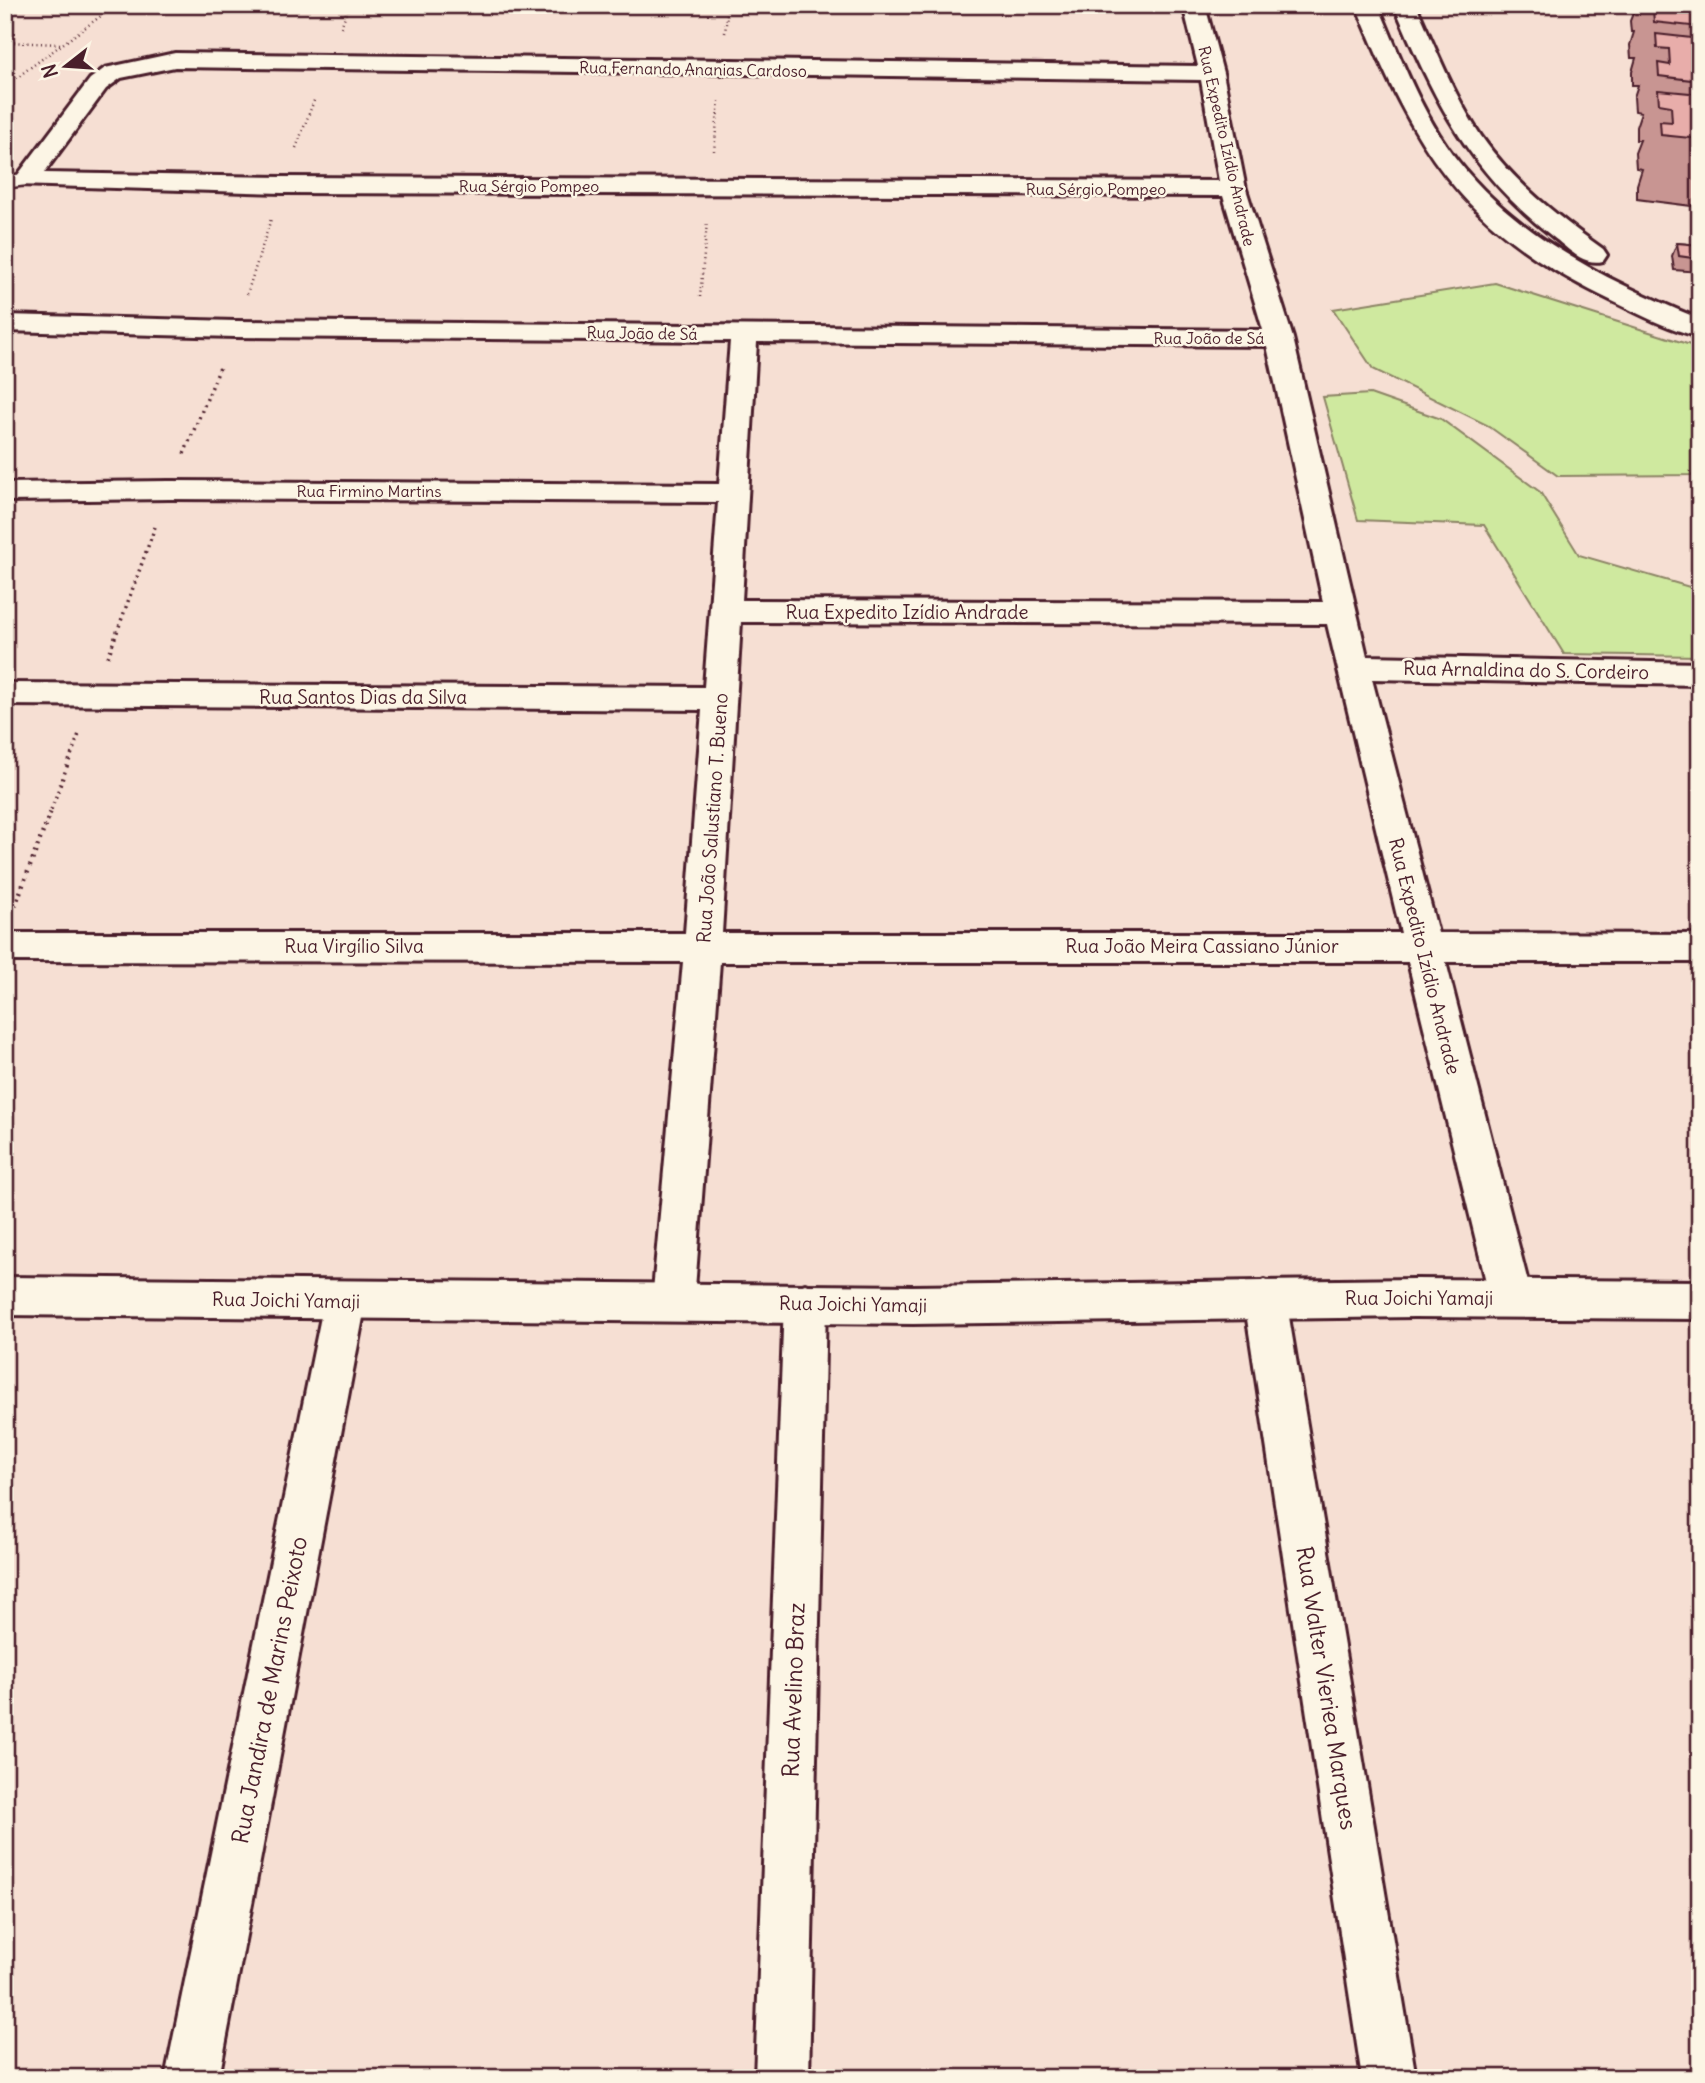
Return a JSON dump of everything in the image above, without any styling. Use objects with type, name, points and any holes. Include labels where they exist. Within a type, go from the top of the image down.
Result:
[{"type":"street","name":"Rua Expedito Izídio Andrade","points":[[1194,5],[1211,73],[1233,190],[1279,338],[1353,667],[1511,1298]]},
{"type":"street","points":[[1367,5],[1396,74],[1430,137],[1450,166],[1487,205],[1519,233],[1570,269],[1639,304],[1700,329]]},
{"type":"street","points":[[1405,5],[1434,72],[1469,136],[1530,205],[1606,264],[1700,306]]},
{"type":"street","name":"Rua Fernando Ananias Cardoso","points":[[175,60],[1211,73]]},
{"type":"street","name":"Rua Sérgio Pompeo","points":[[16,181],[98,84],[113,74],[175,60]]},
{"type":"street","name":"Rua Sérgio Pompeo","points":[[16,181],[1233,190]]},
{"type":"street","name":"Rua João de Sá","points":[[5,323],[235,329],[1279,338]]},
{"type":"street","name":"Rua João Salustiano T. Bueno","points":[[673,1302],[703,946],[744,334]]},
{"type":"street","name":"Rua Firmino Martins","points":[[5,492],[183,490],[733,493]]},
{"type":"street","name":"Rua Expedito Izídio Andrade","points":[[725,611],[1340,613]]},
{"type":"street","name":"Rua Arnaldina do S. Cordeiro","points":[[1353,667],[1700,674]]},
{"type":"street","name":"Rua Santos Dias da Silva","points":[[5,694],[720,699]]},
{"type":"street","name":"Rua João Meira Cassiano Júnior","points":[[703,946],[1700,948]]},
{"type":"street","name":"Rua Virgílio Silva","points":[[5,947],[703,946]]},
{"type":"street","name":"Rua Joichi Yamaji","points":[[5,1296],[345,1302],[913,1305],[1265,1299],[1700,1300]]},
{"type":"street","name":"Rua Walter Vieriea Marques","points":[[1265,1299],[1389,2078]]},
{"type":"street","name":"Rua Jandira de Marins Peixoto","points":[[192,2078],[345,1302]]},
{"type":"street","name":"Rua Avelino Braz","points":[[782,2078],[805,1303]]},
{"type":"path","points":[[5,86],[116,5]]},
{"type":"path","points":[[5,43],[62,44]]},
{"type":"green space","points":[[1495,283],[1700,348],[1700,475],[1558,476],[1487,425],[1373,369],[1333,309]]},
{"type":"green space","points":[[1370,394],[1441,419],[1540,492],[1579,555],[1700,590],[1700,656],[1564,654],[1484,525],[1358,520],[1323,397]]},
{"type":"building","points":[[1664,5],[1700,5],[1700,27],[1654,22],[1653,10],[1665,11]]},
{"type":"building","points":[[1656,34],[1700,39],[1700,81],[1659,76],[1658,63],[1670,65],[1669,49],[1657,48]]},
{"type":"building","points":[[1658,90],[1700,94],[1700,139],[1661,135],[1660,121],[1672,122],[1671,106],[1659,104]]},
{"type":"building","points":[[1677,243],[1700,245],[1700,259],[1679,256]]}]
